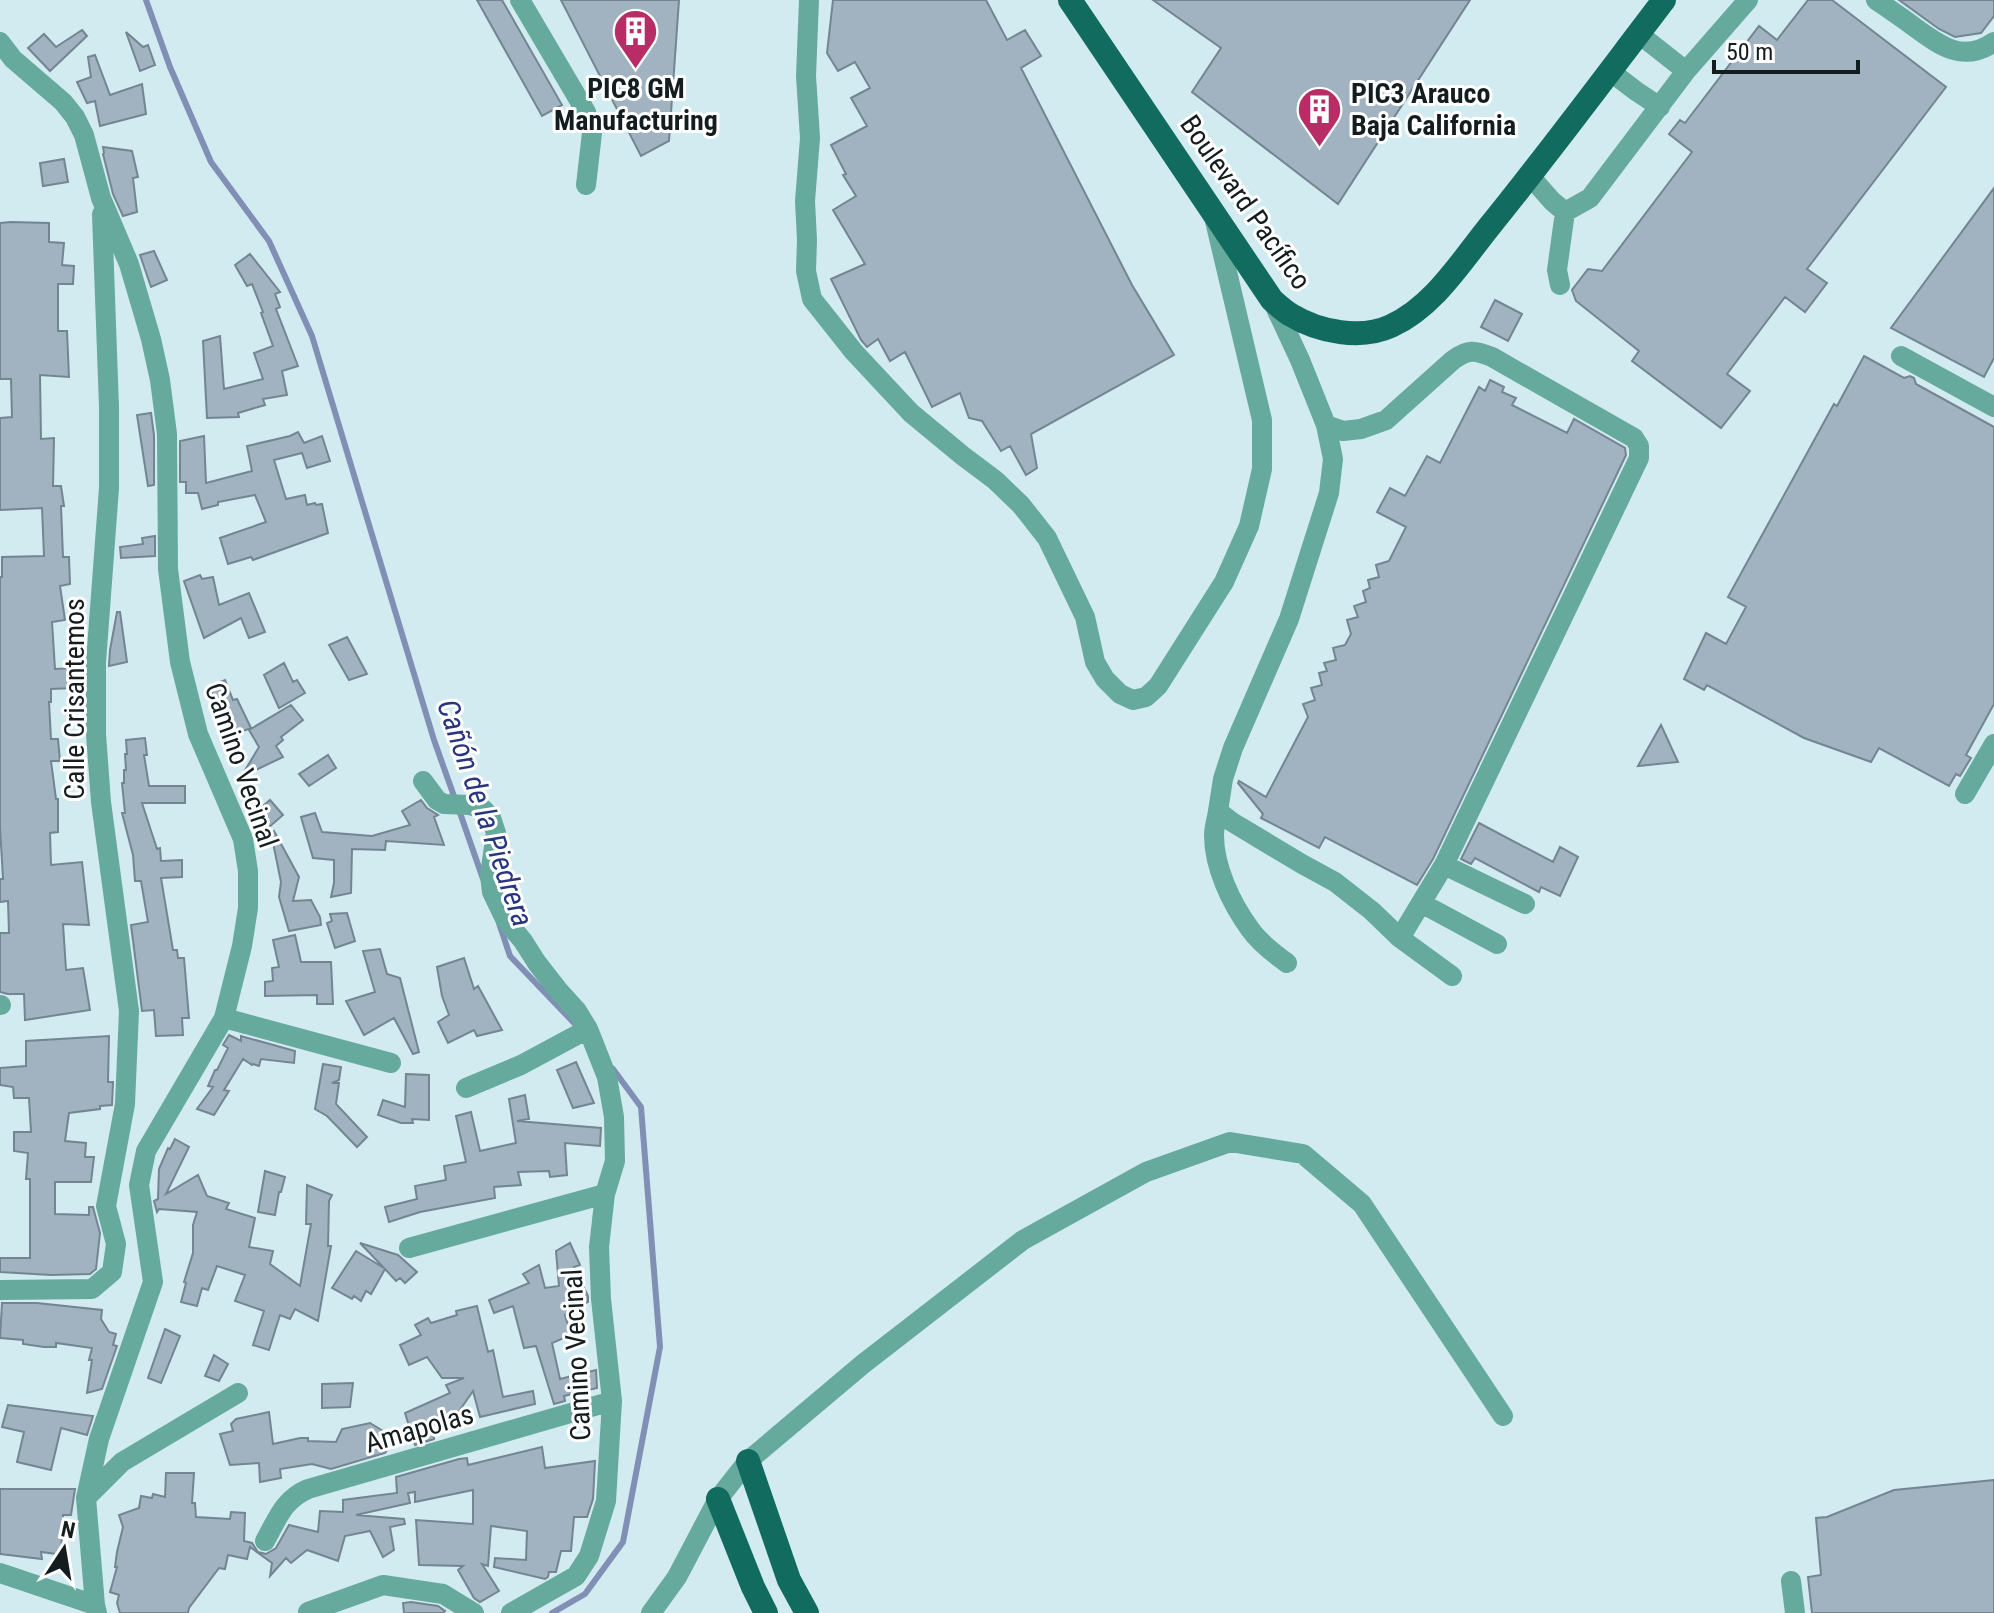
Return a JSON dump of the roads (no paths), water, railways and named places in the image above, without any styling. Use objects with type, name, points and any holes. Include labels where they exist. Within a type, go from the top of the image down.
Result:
[{"type":"main road","name":"Boulevard Pacífico","points":[[1070,0],[1272,300],[1291,315],[1314,326],[1346,333],[1371,332],[1391,326],[1418,309],[1439,288],[1530,176],[1664,0]]},
{"type":"main road","points":[[748,1461],[789,1580],[807,1613]]},
{"type":"main road","points":[[718,1499],[766,1613]]},
{"type":"street","points":[[520,0],[586,112],[592,133],[586,185]]},
{"type":"street","points":[[809,0],[806,76],[810,138],[805,201],[806,271],[812,299],[854,352],[911,413],[995,480],[1021,505],[1047,538],[1085,617],[1095,662],[1105,679],[1120,694],[1133,700],[1146,697],[1158,686],[1224,582],[1249,526],[1262,469],[1262,420],[1213,212]]},
{"type":"street","points":[[1565,212],[1590,198],[1686,71],[1748,0]]},
{"type":"street","points":[[1876,0],[1943,47],[1972,52],[1994,42]]},
{"type":"street","points":[[1639,34],[1686,71]]},
{"type":"street","name":"Camino Vecinal","points":[[0,42],[13,59],[63,102],[75,117],[84,135],[101,198],[129,264],[151,339],[167,434],[168,569],[180,662],[198,734],[243,839],[248,871],[248,908],[242,946],[224,1018],[146,1151],[139,1185],[153,1282],[99,1439],[86,1498],[88,1608]]},
{"type":"street","points":[[1611,72],[1660,107]]},
{"type":"street","points":[[1530,176],[1565,212]]},
{"type":"street","name":"Calle Crisantemos","points":[[0,1290],[92,1289],[112,1272],[116,1244],[106,1206],[125,1104],[129,1011],[101,802],[96,734],[96,662],[109,488],[101,198]]},
{"type":"street","points":[[1560,285],[1557,270],[1565,212]]},
{"type":"street","points":[[1272,300],[1326,425],[1333,459],[1329,493],[1289,619],[1227,766],[1214,831],[1214,846],[1231,897],[1250,929],[1287,963]]},
{"type":"street","points":[[1326,425],[1343,431],[1361,429],[1386,420],[1462,353],[1477,351],[1634,438],[1639,446],[1639,458],[1444,865],[1400,938]]},
{"type":"street","points":[[1901,356],[1994,407]]},
{"type":"street","points":[[1965,794],[1994,744]]},
{"type":"street","name":"Camino Vecinal","points":[[423,781],[437,800],[444,804],[483,809],[491,818],[496,833],[490,875],[492,892],[505,919],[588,1029],[607,1077],[614,1117],[615,1161],[605,1194],[599,1247],[612,1401],[606,1501],[589,1556],[576,1576],[511,1613]]},
{"type":"street","points":[[1218,811],[1335,882],[1400,938],[1452,976]]},
{"type":"street","points":[[1444,865],[1525,904]]},
{"type":"street","points":[[1421,903],[1497,944]]},
{"type":"street","points":[[224,1018],[391,1063]]},
{"type":"street","points":[[466,1088],[521,1065],[588,1029]]},
{"type":"street","points":[[651,1613],[677,1577],[718,1499],[748,1461],[863,1364],[1023,1240],[1146,1172],[1230,1142],[1303,1154],[1362,1204],[1503,1416]]},
{"type":"street","points":[[409,1248],[605,1194]]},
{"type":"street","points":[[86,1498],[122,1462],[238,1393]]},
{"type":"street","name":"Amapolas","points":[[265,1541],[286,1504],[308,1489],[612,1401]]},
{"type":"street","points":[[0,1573],[88,1608]]},
{"type":"street","points":[[1791,1581],[1795,1613]]},
{"type":"street","points":[[308,1612],[383,1585],[443,1594],[474,1613]]},
{"type":"waterway","name":"Cañón de la Piedrera","points":[[146,0],[170,67],[211,162],[269,241],[312,336],[434,740],[455,799]]},
{"type":"waterway","name":"Cañón de la Piedrera","points":[[459,810],[483,879]]},
{"type":"waterway","name":"Cañón de la Piedrera","points":[[499,923],[510,956],[575,1024]]},
{"type":"waterway","name":"Cañón de la Piedrera","points":[[552,1613],[585,1594],[623,1542],[660,1347],[641,1107],[613,1069]]},
{"type":"place","name":"PIC8 GM Manufacturing","points":[[636,70]]},
{"type":"place","name":"PIC3 Arauco Baja California","points":[[1320,148]]}]
